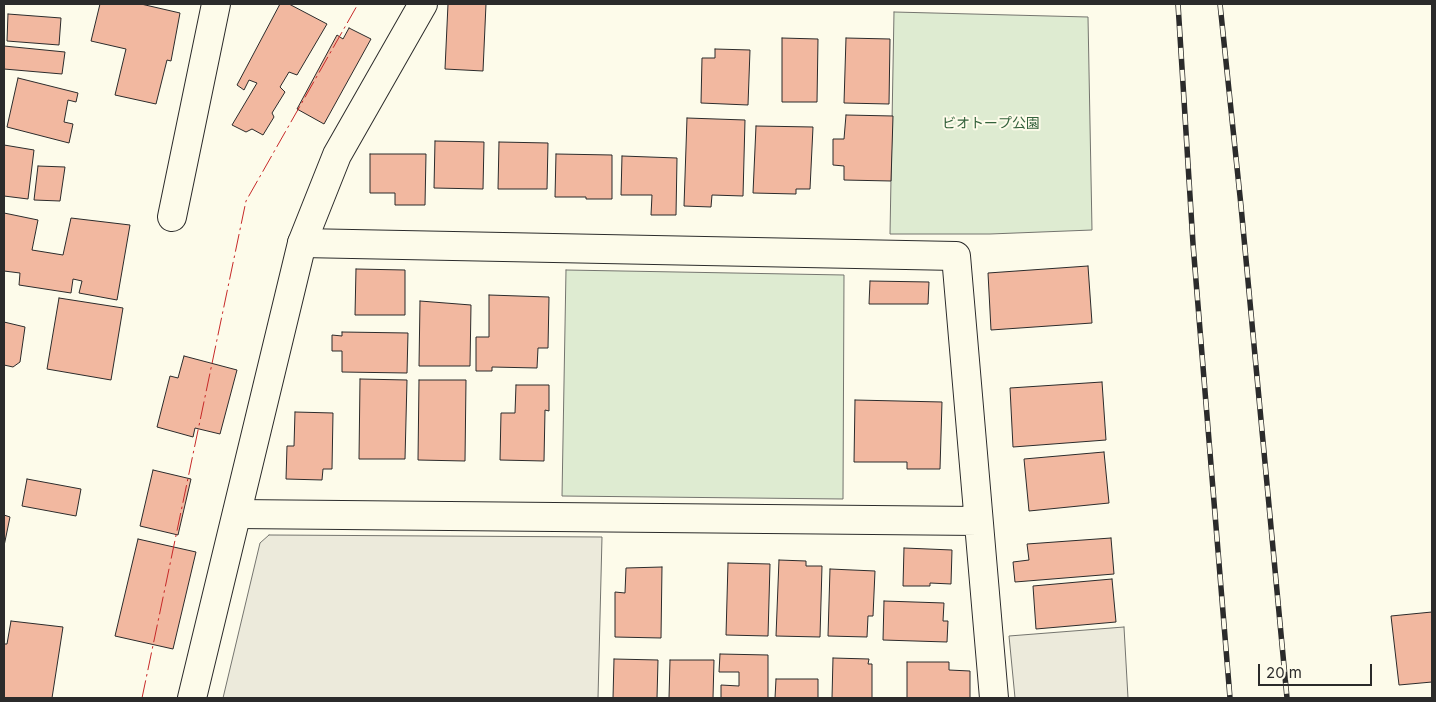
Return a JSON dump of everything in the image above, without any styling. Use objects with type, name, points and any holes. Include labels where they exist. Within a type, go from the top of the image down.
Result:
[{"type":"street","points":[[172,217],[216,4]]},
{"type":"street","points":[[192,698],[302,243],[338,155],[423,4]]},
{"type":"street","points":[[302,243],[956,256],[994,698]]},
{"type":"street","points":[[237,514],[978,520]]},
{"type":"green space","name":"ビオトープ公園","points":[[894,12],[1088,17],[1092,230],[990,234],[890,234]]},
{"type":"green space","points":[[566,270],[844,275],[843,499],[562,496]]},
{"type":"shaded area","points":[[269,535],[602,537],[598,698],[223,698],[260,543]]},
{"type":"shaded area","points":[[1124,627],[1128,698],[1015,698],[1009,636]]},
{"type":"building","points":[[100,4],[141,4],[180,13],[171,61],[167,60],[156,104],[115,95],[126,49],[91,41]]},
{"type":"building","points":[[280,4],[289,4],[327,24],[297,75],[289,72],[280,87],[285,92],[272,113],[274,117],[263,135],[252,129],[246,132],[232,125],[257,83],[249,80],[244,90],[237,85]]},
{"type":"building","points":[[448,4],[486,4],[483,71],[445,69]]},
{"type":"building","points":[[8,14],[61,18],[59,45],[7,41]]},
{"type":"building","points":[[349,28],[371,39],[324,124],[297,109],[337,35],[343,39]]},
{"type":"building","points":[[782,38],[818,39],[817,102],[782,102]]},
{"type":"building","points":[[846,38],[890,39],[889,104],[844,103]]},
{"type":"building","points":[[4,46],[65,52],[62,74],[4,69]]},
{"type":"building","points":[[715,49],[750,50],[748,105],[701,103],[702,58],[715,58]]},
{"type":"building","points":[[18,78],[78,93],[76,102],[68,100],[64,122],[73,124],[69,143],[7,127]]},
{"type":"building","points":[[846,115],[893,116],[891,181],[844,180],[844,166],[833,165],[833,139],[844,139]]},
{"type":"building","points":[[687,118],[745,120],[743,196],[712,195],[711,207],[684,206]]},
{"type":"building","points":[[756,126],[813,127],[810,189],[796,189],[796,194],[753,193]]},
{"type":"building","points":[[435,141],[484,142],[483,189],[434,188]]},
{"type":"building","points":[[499,142],[548,143],[547,189],[498,189]]},
{"type":"building","points":[[4,145],[34,150],[28,199],[4,196]]},
{"type":"building","points":[[370,154],[426,154],[425,205],[395,205],[395,193],[370,193]]},
{"type":"building","points":[[556,154],[612,155],[612,199],[555,197]]},
{"type":"building","points":[[622,156],[677,158],[676,215],[651,215],[652,195],[621,195]]},
{"type":"building","points":[[38,166],[65,167],[60,201],[34,200]]},
{"type":"building","points":[[4,213],[38,220],[32,250],[63,255],[71,218],[130,225],[117,300],[79,293],[82,281],[73,279],[71,293],[19,285],[20,273],[4,271]]},
{"type":"building","points":[[1088,266],[1092,323],[991,330],[988,273]]},
{"type":"building","points":[[356,269],[405,270],[405,315],[355,315]]},
{"type":"building","points":[[870,281],[929,282],[928,304],[869,304]]},
{"type":"building","points":[[489,295],[549,297],[548,348],[538,348],[537,368],[492,367],[492,371],[476,371],[476,337],[489,337]]},
{"type":"building","points":[[59,298],[123,308],[111,380],[47,369]]},
{"type":"building","points":[[420,301],[471,305],[470,366],[419,366]]},
{"type":"building","points":[[4,322],[25,327],[20,362],[13,367],[4,365]]},
{"type":"building","points":[[342,332],[408,333],[407,373],[342,372],[342,351],[332,351],[332,335],[342,336]]},
{"type":"building","points":[[184,356],[237,370],[220,434],[195,428],[193,437],[157,427],[170,376],[178,378]]},
{"type":"building","points":[[360,379],[407,380],[405,459],[359,459]]},
{"type":"building","points":[[419,380],[466,380],[465,461],[418,460]]},
{"type":"building","points":[[1102,382],[1106,440],[1013,447],[1010,388]]},
{"type":"building","points":[[516,385],[549,385],[549,411],[545,410],[544,461],[500,460],[501,413],[515,413]]},
{"type":"building","points":[[855,400],[942,402],[940,469],[907,469],[907,462],[854,462]]},
{"type":"building","points":[[295,412],[333,413],[332,469],[323,469],[322,480],[286,479],[287,446],[294,446]]},
{"type":"building","points":[[1104,452],[1109,503],[1029,511],[1024,459]]},
{"type":"building","points":[[153,470],[191,479],[178,535],[140,526]]},
{"type":"building","points":[[27,479],[81,489],[76,516],[22,506]]},
{"type":"building","points":[[4,515],[10,517],[4,546]]},
{"type":"building","points":[[1111,538],[1114,574],[1015,582],[1013,562],[1029,560],[1027,544]]},
{"type":"building","points":[[138,539],[196,552],[173,649],[115,636]]},
{"type":"building","points":[[904,548],[952,550],[951,584],[930,583],[930,586],[903,586]]},
{"type":"building","points":[[779,560],[806,561],[806,566],[822,566],[820,637],[776,636]]},
{"type":"building","points":[[728,563],[770,564],[768,636],[726,635]]},
{"type":"building","points":[[662,567],[661,638],[615,637],[615,592],[625,593],[626,568]]},
{"type":"building","points":[[830,569],[875,571],[873,616],[868,616],[867,637],[828,636]]},
{"type":"building","points":[[1112,579],[1116,622],[1036,629],[1033,586]]},
{"type":"building","points":[[884,601],[944,603],[943,621],[948,621],[947,642],[883,640]]},
{"type":"building","points":[[1432,612],[1432,682],[1399,685],[1391,616]]},
{"type":"building","points":[[11,621],[63,627],[52,698],[4,698],[4,644],[7,644]]},
{"type":"building","points":[[720,654],[768,655],[768,698],[721,698],[721,685],[739,686],[739,672],[719,672]]},
{"type":"building","points":[[833,658],[869,659],[868,664],[872,664],[872,698],[832,698]]},
{"type":"building","points":[[614,659],[658,660],[657,698],[613,698]]},
{"type":"building","points":[[670,660],[714,660],[713,698],[669,698]]},
{"type":"building","points":[[907,662],[949,662],[949,670],[970,671],[970,698],[907,698]]},
{"type":"building","points":[[776,679],[818,679],[818,698],[775,698]]},
{"type":"railway","points":[[1178,4],[1193,244],[1230,698]]},
{"type":"railway","points":[[1220,4],[1287,698]]},
{"type":"power","points":[[142,698],[246,201],[358,4]]}]
